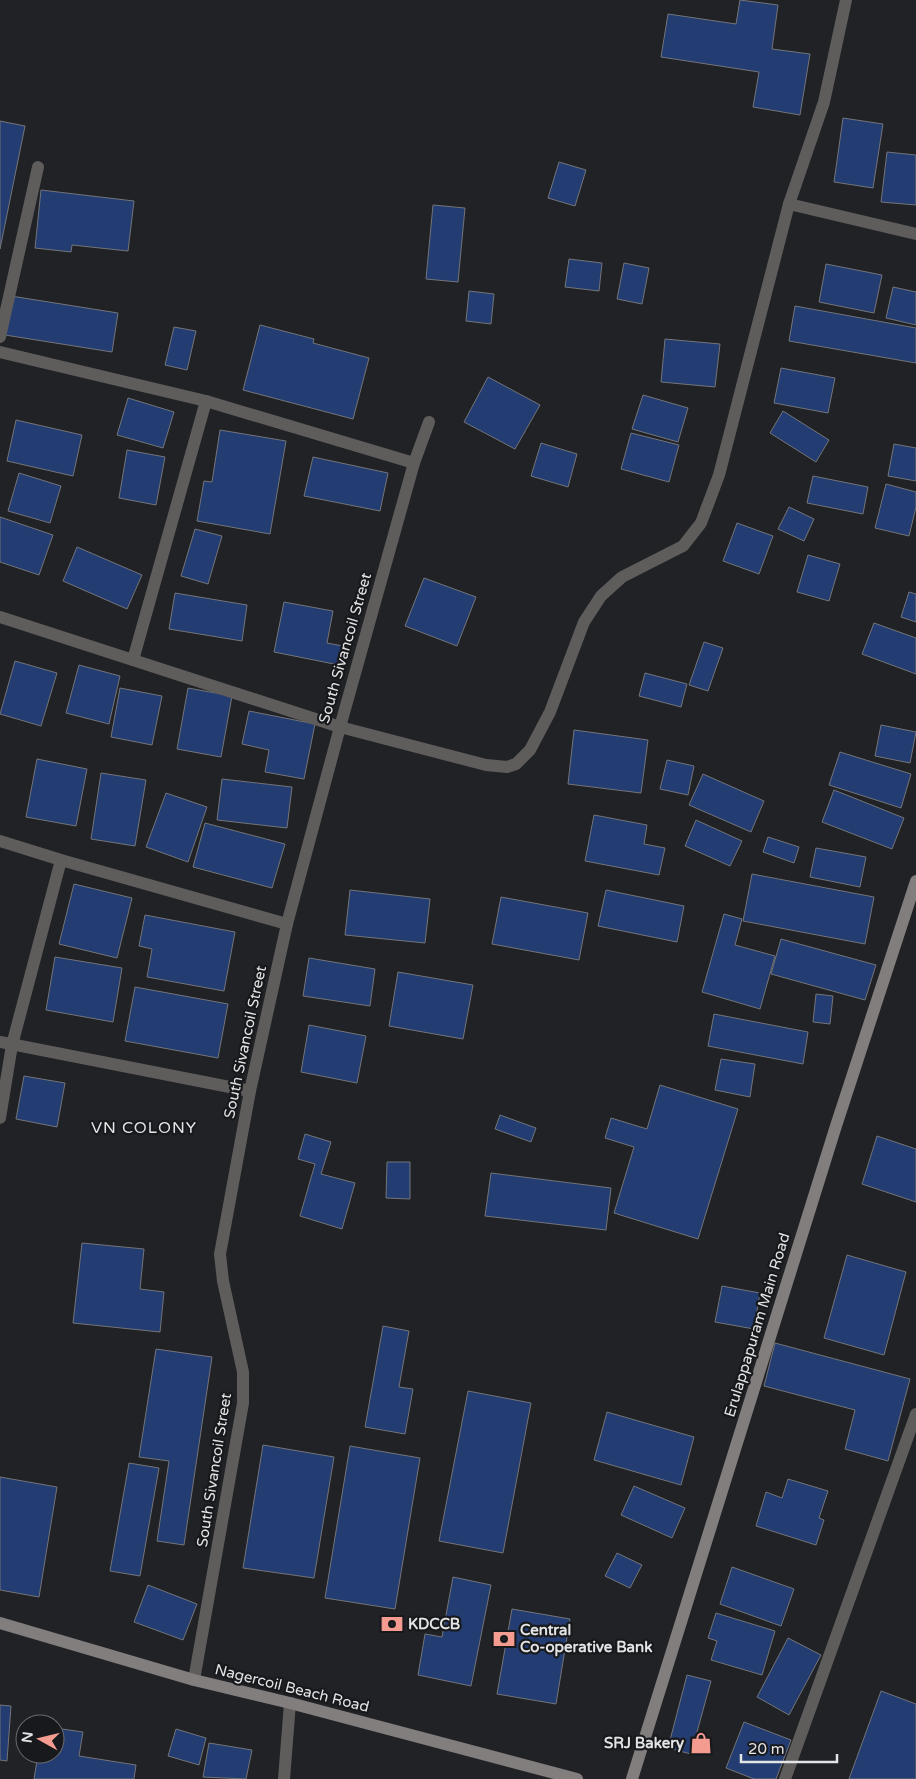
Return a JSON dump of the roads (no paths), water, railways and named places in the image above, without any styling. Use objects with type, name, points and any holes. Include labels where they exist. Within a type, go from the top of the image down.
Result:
[{"type":"street","points":[[0,617],[340,727],[486,765],[507,767],[516,764],[530,750],[550,712],[584,622],[601,596],[622,577],[684,546],[701,523],[719,476],[790,204],[824,102],[846,0]]},
{"type":"street","points":[[0,336],[38,167]]},
{"type":"street","points":[[790,204],[916,234]]},
{"type":"street","points":[[0,352],[206,401],[414,463]]},
{"type":"street","points":[[133,660],[206,401]]},
{"type":"street","name":"South Sivancoil Street","points":[[194,1680],[244,1403],[242,1372],[223,1281],[220,1254],[250,1091],[287,924],[414,463],[429,422]]},
{"type":"street","points":[[0,841],[287,924]]},
{"type":"street","points":[[0,1118],[6,1044],[61,860]]},
{"type":"street","name":"Erulappapuram Main Road","points":[[632,1779],[835,1129],[916,881]]},
{"type":"street","points":[[6,1044],[250,1091]]},
{"type":"street","points":[[785,1779],[916,1414]]},
{"type":"street","name":"Nagercoil Beach Road","points":[[0,1623],[194,1680],[290,1703],[577,1779]]},
{"type":"street","points":[[284,1779],[290,1703]]},
{"type":"place","name":"KDCCB","points":[[392,1624]]},
{"type":"place","name":"Central Co-operative Bank","points":[[504,1639]]},
{"type":"place","name":"SRJ Bakery","points":[[701,1743]]},
{"type":"district","name":"VN COLONY","points":[[144,1127]]}]
